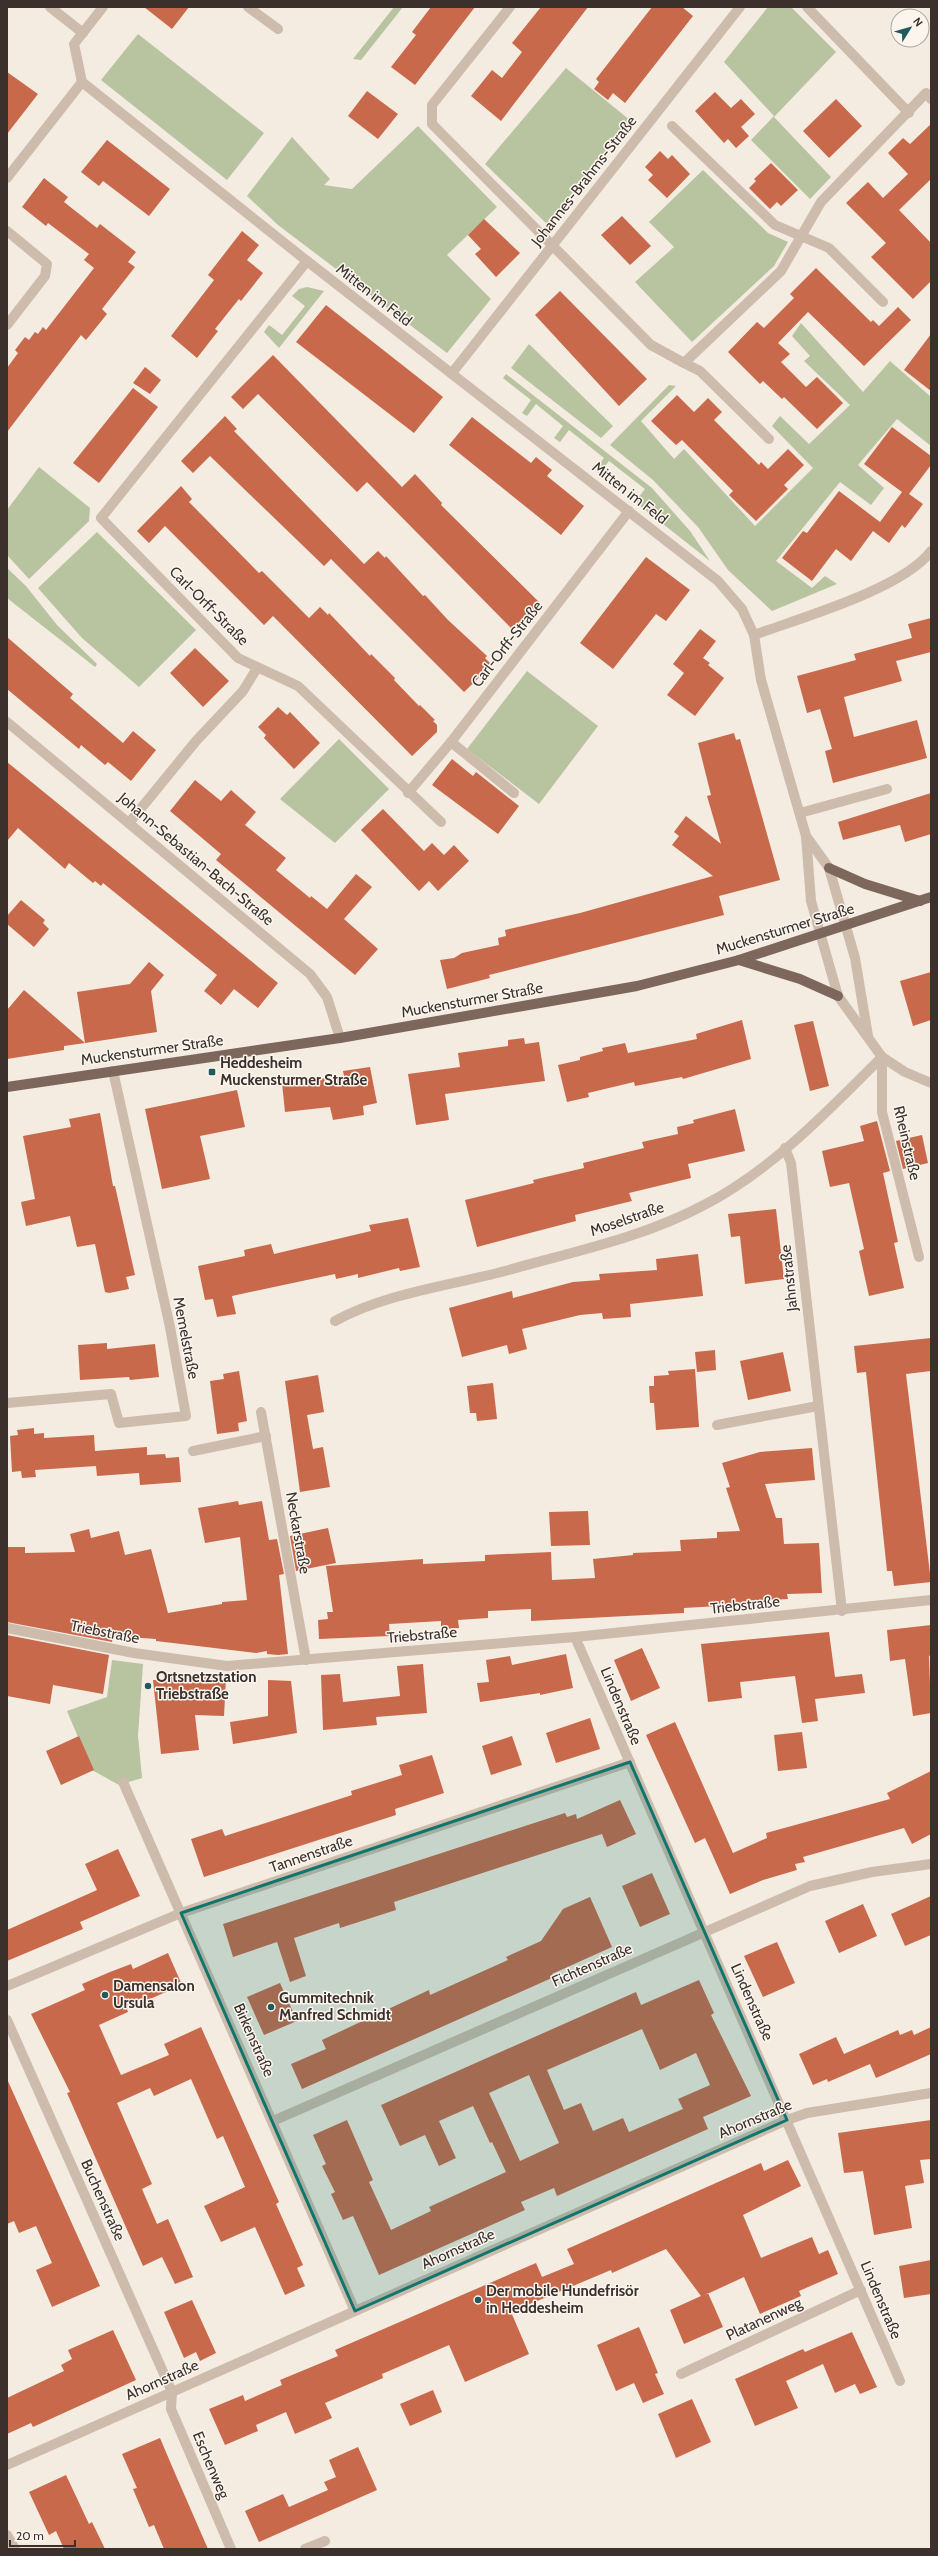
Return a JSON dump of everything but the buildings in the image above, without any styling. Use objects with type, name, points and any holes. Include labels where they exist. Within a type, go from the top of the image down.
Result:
[{"type":"main road","points":[[829,868],[864,884],[920,901]]},
{"type":"main road","name":"Muckensturmer Straße","points":[[7,1087],[340,1038],[636,986],[739,960],[846,927],[931,897]]},
{"type":"main road","points":[[739,960],[800,979],[838,996]]},
{"type":"street","points":[[50,7],[83,32]]},
{"type":"street","points":[[7,178],[82,82],[74,44],[103,7]]},
{"type":"street","points":[[248,7],[278,29]]},
{"type":"street","points":[[510,7],[432,105],[432,124],[651,346],[700,371],[769,439]]},
{"type":"street","name":"Johannes-Brahms-Straße","points":[[452,373],[740,7]]},
{"type":"street","points":[[807,7],[909,113]]},
{"type":"street","name":"Mitten im Feld","points":[[82,82],[307,262],[452,373],[718,581],[742,609],[754,635],[761,680],[806,836]]},
{"type":"street","points":[[684,363],[781,271],[821,202],[909,113],[926,93],[931,99]]},
{"type":"street","points":[[672,126],[775,225],[829,248],[883,302]]},
{"type":"street","points":[[7,231],[47,264],[45,276],[7,325]]},
{"type":"street","name":"Carl-Orff-Straße","points":[[307,262],[101,518],[238,658],[298,686],[408,793],[451,742],[629,511]]},
{"type":"street","points":[[754,635],[882,587],[927,565],[931,551]]},
{"type":"street","points":[[129,823],[196,741],[243,691],[257,668]]},
{"type":"street","name":"Johann-Sebastian-Bach-Straße","points":[[7,722],[310,974],[327,997],[340,1038]]},
{"type":"street","points":[[451,742],[514,792]]},
{"type":"street","points":[[800,813],[887,789]]},
{"type":"street","points":[[408,793],[441,822]]},
{"type":"street","points":[[806,836],[829,868],[855,958],[869,1038]]},
{"type":"street","points":[[806,836],[811,901],[838,996],[882,1057],[905,1072],[931,1083]]},
{"type":"street","name":"Moselstraße","points":[[335,1321],[360,1308],[476,1279],[640,1233],[706,1204],[766,1164],[882,1057]]},
{"type":"street","name":"Rheinstraße","points":[[882,1057],[882,1112],[919,1257]]},
{"type":"street","name":"Memelstraße","points":[[7,1403],[110,1394],[119,1423],[186,1416],[170,1328],[113,1071]]},
{"type":"street","name":"Jahnstraße","points":[[785,1148],[791,1164],[842,1611]]},
{"type":"street","points":[[717,1425],[818,1406]]},
{"type":"street","name":"Neckarstraße","points":[[261,1412],[306,1660]]},
{"type":"street","points":[[193,1451],[266,1436]]},
{"type":"street","name":"Triebstraße","points":[[7,1628],[181,1661],[227,1666],[575,1637],[842,1611],[931,1600]]},
{"type":"street","name":"Lindenstraße","points":[[575,1637],[900,2381]]},
{"type":"street","name":"Tannenstraße","points":[[7,1986],[181,1913],[630,1762]]},
{"type":"street","name":"Birkenstraße","points":[[123,1782],[273,2121],[355,2311]]},
{"type":"street","name":"Fichtenstraße","points":[[273,2121],[810,1886],[872,1872],[931,1864]]},
{"type":"street","name":"Buchenstraße","points":[[7,2020],[172,2392]]},
{"type":"street","name":"Ahornstraße","points":[[7,2465],[787,2120],[807,2113],[931,2093]]},
{"type":"street","name":"Platanenweg","points":[[681,2374],[861,2290]]},
{"type":"street","name":"Eschenweg","points":[[172,2392],[170,2409],[231,2549]]},
{"type":"street","points":[[7,2535],[15,2549]]},
{"type":"street","points":[[305,2549],[325,2541]]},
{"type":"highlighted area","points":[[630,1762],[787,2120],[355,2311],[181,1913]]},
{"type":"green space","points":[[394,7],[403,7],[361,60],[353,59]]},
{"type":"green space","points":[[768,7],[791,7],[836,52],[774,117],[831,177],[810,199],[751,140],[774,116],[724,62]]},
{"type":"green space","points":[[138,34],[264,133],[227,180],[101,80]]},
{"type":"green space","points":[[566,68],[631,121],[547,224],[485,164]]},
{"type":"green space","points":[[418,126],[497,207],[447,255],[491,299],[447,353],[278,225],[247,196],[292,137],[330,179],[324,185],[352,189]]},
{"type":"green space","points":[[703,170],[768,233],[788,242],[774,266],[692,342],[635,282],[674,247],[649,222]]},
{"type":"green space","points":[[307,287],[324,291],[279,348],[264,332],[269,325],[282,335],[305,306],[292,296],[299,289]]},
{"type":"green space","points":[[801,323],[863,392],[890,361],[931,397],[931,446],[897,419],[858,465],[884,488],[871,505],[840,482],[776,561],[812,588],[825,576],[837,584],[772,611],[728,570],[698,527],[653,480],[610,445],[669,385],[676,386],[641,421],[674,459],[684,449],[755,526],[813,468],[772,426],[780,416],[809,444],[850,405],[804,361],[810,356],[792,336]]},
{"type":"green space","points":[[529,344],[613,426],[601,438],[511,368]]},
{"type":"green space","points":[[506,374],[652,488],[690,531],[710,561],[635,502],[645,489],[609,461],[599,474],[595,470],[604,458],[569,430],[560,442],[554,438],[563,426],[536,404],[527,416],[522,413],[531,400],[503,378]]},
{"type":"green space","points":[[39,467],[90,508],[89,521],[29,579],[7,555],[7,510]]},
{"type":"green space","points":[[97,532],[196,630],[139,687],[82,638],[38,588]]},
{"type":"green space","points":[[7,568],[26,586],[57,625],[97,664],[95,667],[7,598]]},
{"type":"green space","points":[[527,671],[598,726],[539,804],[467,749]]},
{"type":"green space","points":[[339,739],[389,789],[335,843],[280,799]]},
{"type":"green space","points":[[112,1660],[143,1664],[138,1736],[142,1778],[119,1785],[92,1770],[67,1711],[107,1697]]},
{"type":"place","name":"Heddesheim Muckensturmer Straße","points":[[212,1072]]},
{"type":"place","name":"Ortsnetzstation Triebstraße","points":[[148,1686]]},
{"type":"place","name":"Damensalon Ursula","points":[[105,1995]]},
{"type":"place","name":"Gummitechnik Manfred Schmidt","points":[[271,2007]]},
{"type":"place","name":"Der mobile Hundefrisör in Heddesheim","points":[[478,2300]]}]
